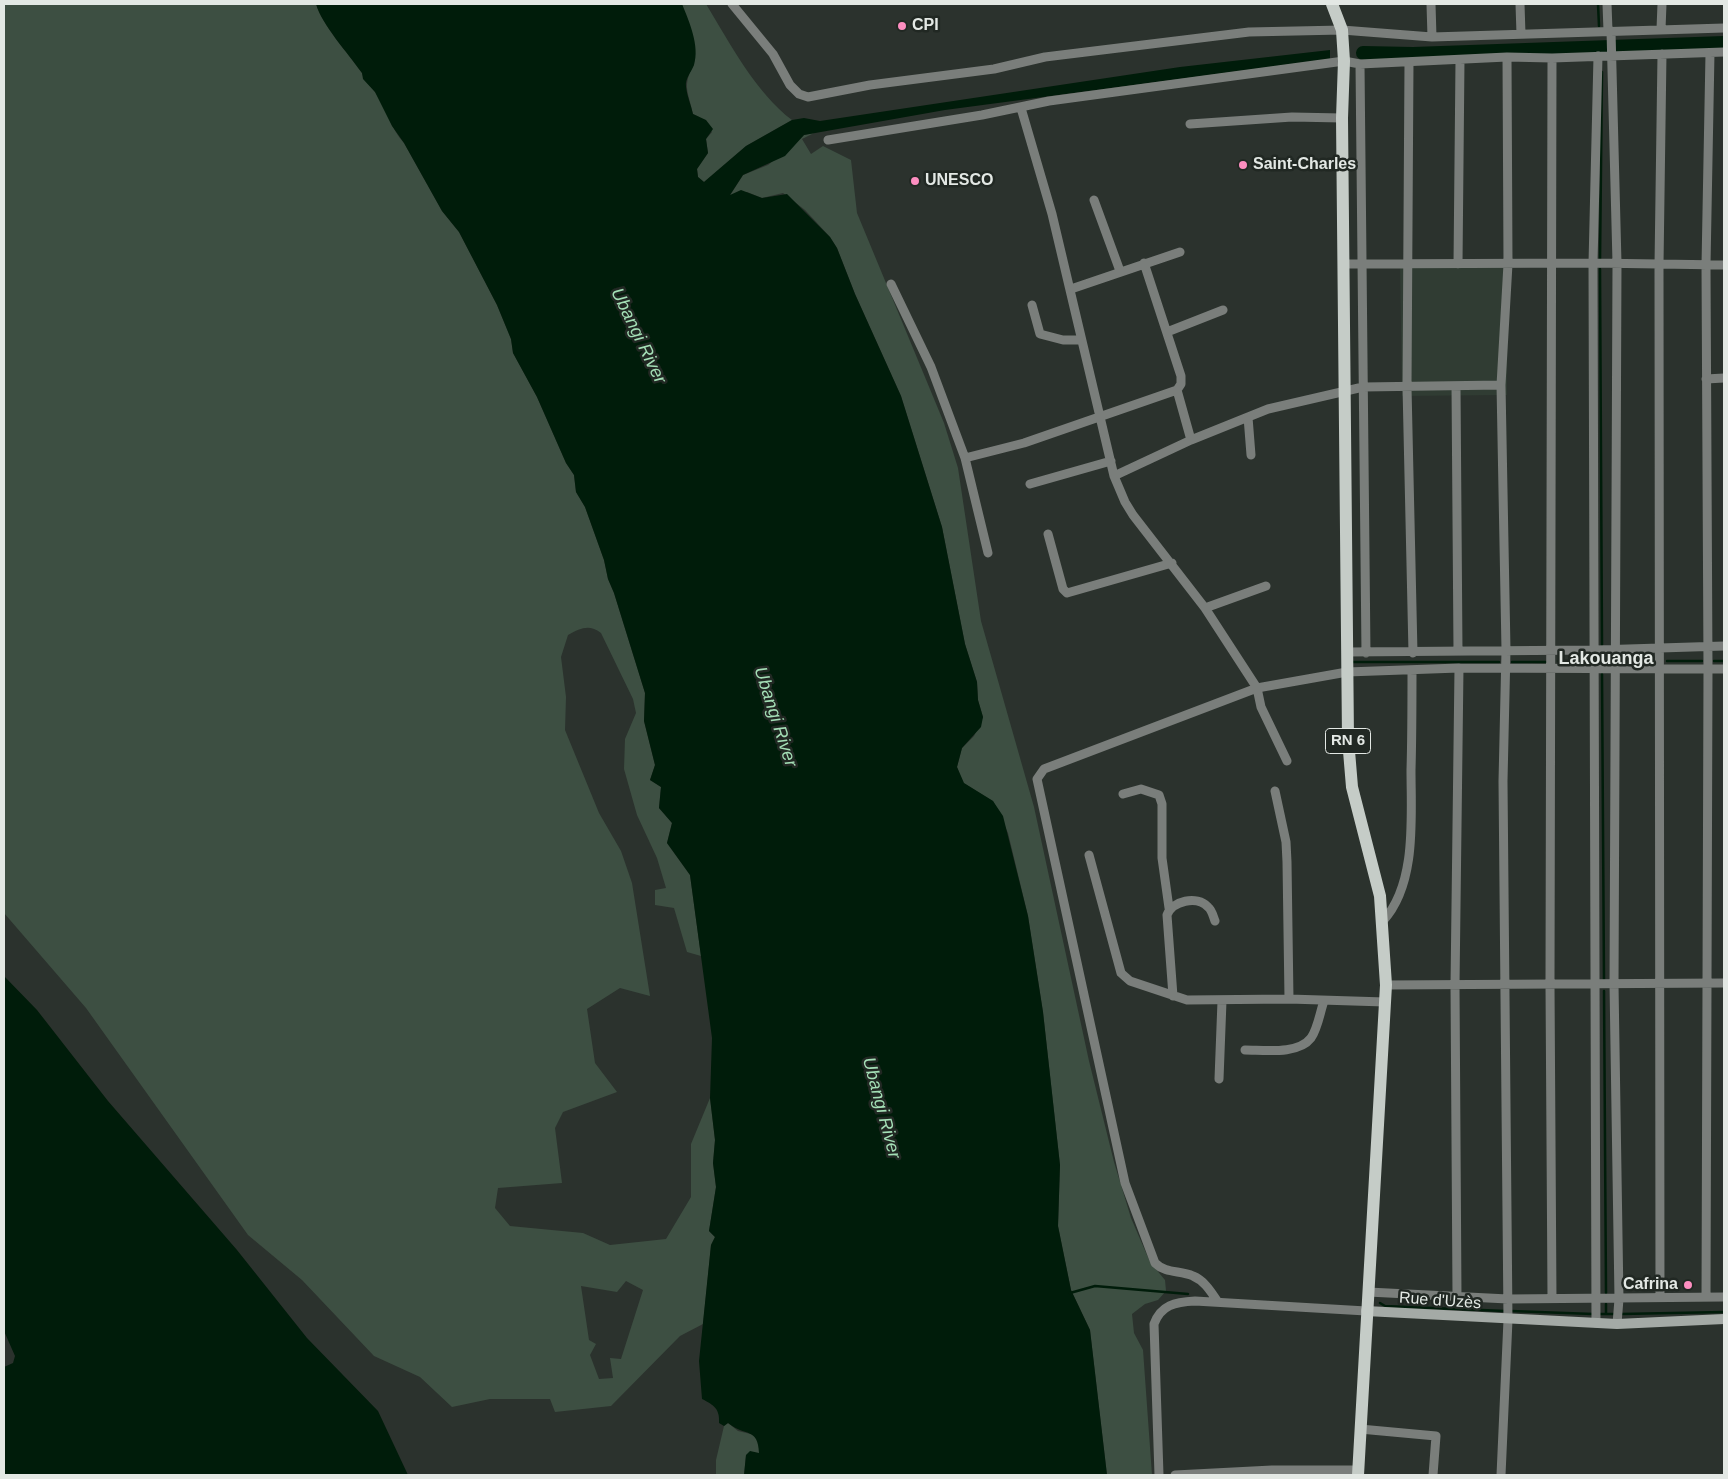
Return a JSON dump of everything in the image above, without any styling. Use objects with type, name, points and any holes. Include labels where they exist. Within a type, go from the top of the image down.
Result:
[{"type":"main road","name":"RN 6","points":[[1332,4],[1342,30],[1344,61],[1342,118],[1348,739],[1352,787],[1380,896],[1386,985],[1358,1473]]},
{"type":"street","points":[[732,4],[773,54],[790,85],[799,94],[808,97],[870,85],[994,69],[1045,58],[1214,34],[1342,30],[1432,37],[1724,28]]},
{"type":"street","points":[[1431,4],[1432,37]]},
{"type":"street","points":[[1520,4],[1520,34]]},
{"type":"street","points":[[1607,4],[1611,55],[1616,263],[1614,984],[1619,1300],[1617,1324]]},
{"type":"street","points":[[1661,29],[1662,4]]},
{"type":"street","points":[[828,140],[1020,108],[1048,101],[1344,61],[1360,64],[1507,57],[1552,58],[1724,52]]},
{"type":"street","points":[[1706,1297],[1708,646],[1706,265],[1710,53]]},
{"type":"street","points":[[1660,1297],[1661,647],[1659,265],[1662,54]]},
{"type":"street","points":[[1596,1323],[1597,985],[1594,263],[1598,56]]},
{"type":"street","points":[[1501,1475],[1508,1320],[1504,985],[1506,650],[1501,385],[1508,264],[1507,57]]},
{"type":"street","points":[[1552,58],[1550,985],[1552,1298]]},
{"type":"street","points":[[1458,264],[1460,60]]},
{"type":"street","points":[[1409,62],[1410,263],[1407,387],[1412,653]]},
{"type":"street","points":[[1360,64],[1366,653]]},
{"type":"street","points":[[1020,108],[1052,214],[1114,476],[1129,508],[1205,608],[1257,688],[1261,707],[1287,761]]},
{"type":"street","points":[[1190,124],[1292,117],[1342,118]]},
{"type":"street","points":[[1094,200],[1120,271]]},
{"type":"street","points":[[1071,289],[1180,252]]},
{"type":"street","points":[[965,458],[1024,443],[1177,390],[1181,384],[1180,376],[1144,263]]},
{"type":"street","points":[[1343,264],[1616,263],[1724,265]]},
{"type":"street","points":[[891,284],[931,367],[965,458],[988,553]]},
{"type":"street","points":[[1032,305],[1040,334],[1064,340],[1081,340]]},
{"type":"street","points":[[1167,332],[1224,310]]},
{"type":"street","points":[[1706,378],[1724,378]]},
{"type":"street","points":[[1114,476],[1191,440],[1268,409],[1328,397],[1344,391],[1363,387],[1501,385]]},
{"type":"street","points":[[1456,386],[1458,651]]},
{"type":"street","points":[[1177,390],[1191,440]]},
{"type":"street","points":[[1248,417],[1251,455]]},
{"type":"street","points":[[1030,484],[1111,461]]},
{"type":"street","points":[[1048,534],[1063,589],[1067,593],[1073,593],[1172,563]]},
{"type":"street","points":[[1205,608],[1266,586]]},
{"type":"street","points":[[1347,652],[1615,650],[1724,646]]},
{"type":"street","points":[[1218,1302],[1206,1284],[1192,1275],[1161,1269],[1155,1262],[1125,1183],[1037,779],[1044,769],[1257,688],[1347,672],[1459,668],[1724,669]]},
{"type":"street","points":[[1457,1296],[1455,985],[1459,668]]},
{"type":"street","points":[[1383,921],[1393,911],[1400,897],[1410,852],[1412,670]]},
{"type":"street","points":[[1124,794],[1141,789],[1159,795],[1162,804],[1162,858],[1169,908],[1167,915],[1173,996]]},
{"type":"street","points":[[1275,791],[1286,842],[1289,999]]},
{"type":"street","points":[[1089,855],[1121,973],[1130,981],[1187,1000],[1289,999],[1385,1002]]},
{"type":"street","points":[[1169,908],[1190,900],[1200,902],[1207,905],[1215,921]]},
{"type":"street","points":[[1386,985],[1724,983]]},
{"type":"street","points":[[1219,1079],[1222,1001]]},
{"type":"street","points":[[1245,1050],[1295,1048],[1305,1044],[1312,1036],[1324,1001]]},
{"type":"street","points":[[1368,1292],[1508,1300],[1552,1298],[1619,1300],[1724,1296]]},
{"type":"street","name":"Rue d'Uzès","points":[[1159,1475],[1153,1342],[1154,1324],[1158,1314],[1169,1305],[1180,1302],[1218,1302],[1508,1320],[1617,1324],[1724,1319]]},
{"type":"street","points":[[1360,1429],[1436,1436],[1433,1475]]},
{"type":"street","points":[[1175,1475],[1272,1470],[1358,1473]]},
{"type":"shaded area","points":[[4,4],[316,4],[330,30],[379,98],[395,131],[404,143],[442,211],[459,232],[497,305],[511,339],[513,353],[537,397],[566,463],[574,475],[576,492],[585,507],[604,560],[608,579],[645,693],[644,721],[655,765],[650,780],[661,787],[659,808],[672,823],[667,843],[690,875],[701,956],[687,952],[674,908],[655,905],[655,890],[666,888],[657,858],[637,815],[624,769],[625,739],[636,713],[633,699],[601,633],[589,628],[577,630],[568,635],[561,657],[566,697],[565,730],[599,813],[621,851],[632,883],[650,996],[620,988],[587,1009],[595,1063],[617,1092],[563,1112],[555,1128],[562,1183],[498,1188],[495,1208],[510,1226],[583,1233],[610,1245],[666,1239],[691,1197],[691,1144],[710,1098],[715,1140],[713,1163],[716,1187],[709,1231],[715,1237],[711,1245],[703,1324],[680,1336],[611,1406],[555,1412],[550,1399],[490,1399],[452,1407],[420,1377],[374,1356],[302,1280],[248,1235],[86,1008],[4,913]],"holes":[[[626,1281],[643,1290],[621,1359],[610,1358],[613,1378],[599,1379],[590,1355],[596,1344],[589,1340],[581,1286],[617,1292]]]},
{"type":"shaded area","points":[[682,4],[706,4],[755,81],[779,109],[792,120],[746,146],[704,182],[698,177],[697,169],[708,153],[706,139],[712,132],[699,117],[693,114],[688,94],[688,78],[694,64]]},
{"type":"shaded area","points":[[814,133],[802,139],[811,154],[823,146],[851,160],[857,213],[944,423],[958,468],[981,621],[1034,807],[1089,1061],[1114,1162],[1131,1218],[1150,1262],[1165,1280],[1166,1291],[1158,1300],[1145,1304],[1132,1314],[1134,1333],[1143,1350],[1152,1475],[1107,1475],[1090,1330],[1071,1290],[1058,1226],[1060,1165],[1043,1012],[1028,916],[1008,833],[993,801],[963,783],[957,767],[962,748],[974,736],[983,717],[978,700],[977,682],[965,644],[942,527],[901,396],[855,294],[837,248],[830,237],[805,210],[783,193],[762,198],[747,192],[729,197],[743,175],[768,165],[804,135]]},
{"type":"shaded area","points":[[1400,264],[1508,265],[1507,395],[1402,396]]},
{"type":"shaded area","points":[[728,1423],[738,1431],[755,1435],[759,1440],[759,1453],[746,1455],[744,1475],[716,1475],[716,1460],[724,1426]]},
{"type":"water","name":"Ubangi River","points":[[316,4],[682,4],[693,34],[696,50],[694,65],[686,81],[687,94],[693,114],[706,120],[713,129],[706,139],[708,153],[697,169],[698,177],[704,182],[746,146],[792,120],[804,118],[820,121],[1180,67],[1330,50],[1330,59],[945,110],[804,135],[785,156],[743,175],[730,195],[741,190],[762,198],[787,194],[830,237],[837,248],[855,294],[901,396],[942,527],[965,644],[977,682],[978,700],[983,717],[981,727],[962,748],[957,767],[964,783],[993,801],[1003,816],[1028,916],[1043,1012],[1060,1165],[1058,1226],[1071,1290],[1090,1330],[1107,1475],[744,1475],[746,1455],[750,1451],[759,1453],[756,1439],[728,1423],[724,1426],[719,1423],[715,1408],[702,1399],[699,1361],[711,1245],[715,1237],[709,1231],[716,1187],[713,1163],[715,1140],[710,1098],[712,1038],[690,875],[667,843],[672,823],[659,808],[661,787],[650,780],[655,765],[644,721],[645,693],[608,579],[604,560],[585,507],[576,492],[574,475],[566,463],[537,397],[513,353],[511,339],[497,305],[459,232],[442,211],[404,143],[392,126],[375,92],[363,79],[362,73],[330,30]]},
{"type":"water","points":[[4,976],[37,1010],[108,1101],[237,1250],[307,1338],[378,1411],[408,1475],[4,1475],[4,1367],[13,1363],[15,1356],[4,1331]]},
{"type":"waterway","points":[[1598,4],[1599,26]]},
{"type":"waterway","points":[[1363,53],[1413,54],[1724,43]]},
{"type":"waterway","points":[[1600,260],[1602,72]]},
{"type":"waterway","points":[[1600,269],[1602,645]]},
{"type":"waterway","points":[[1602,656],[1602,666]]},
{"type":"waterway","points":[[1558,661],[1592,662]]},
{"type":"waterway","points":[[1597,661],[1611,661]]},
{"type":"waterway","points":[[1620,661],[1655,661]]},
{"type":"waterway","points":[[1667,661],[1702,661]]},
{"type":"waterway","points":[[1714,661],[1724,661]]},
{"type":"waterway","points":[[1351,662],[1499,662]]},
{"type":"waterway","points":[[1512,662],[1546,662]]},
{"type":"waterway","points":[[1602,674],[1604,981]]},
{"type":"waterway","points":[[1604,991],[1606,1293]]},
{"type":"waterway","points":[[1070,1293],[1095,1286],[1188,1294]]},
{"type":"waterway","points":[[1380,1303],[1385,1306],[1505,1311]]},
{"type":"waterway","points":[[1606,1304],[1606,1314]]},
{"type":"waterway","points":[[1511,1311],[1593,1314]]},
{"type":"waterway","points":[[1621,1314],[1724,1312]]},
{"type":"waterway","points":[[1598,1314],[1615,1314]]},
{"type":"place","name":"CPI","points":[[902,26]]},
{"type":"place","name":"Saint-Charles","points":[[1243,165]]},
{"type":"place","name":"UNESCO","points":[[915,181]]},
{"type":"place","name":"Cafrina","points":[[1688,1285]]},
{"type":"district","name":"Lakouanga","points":[[1606,659]]}]
